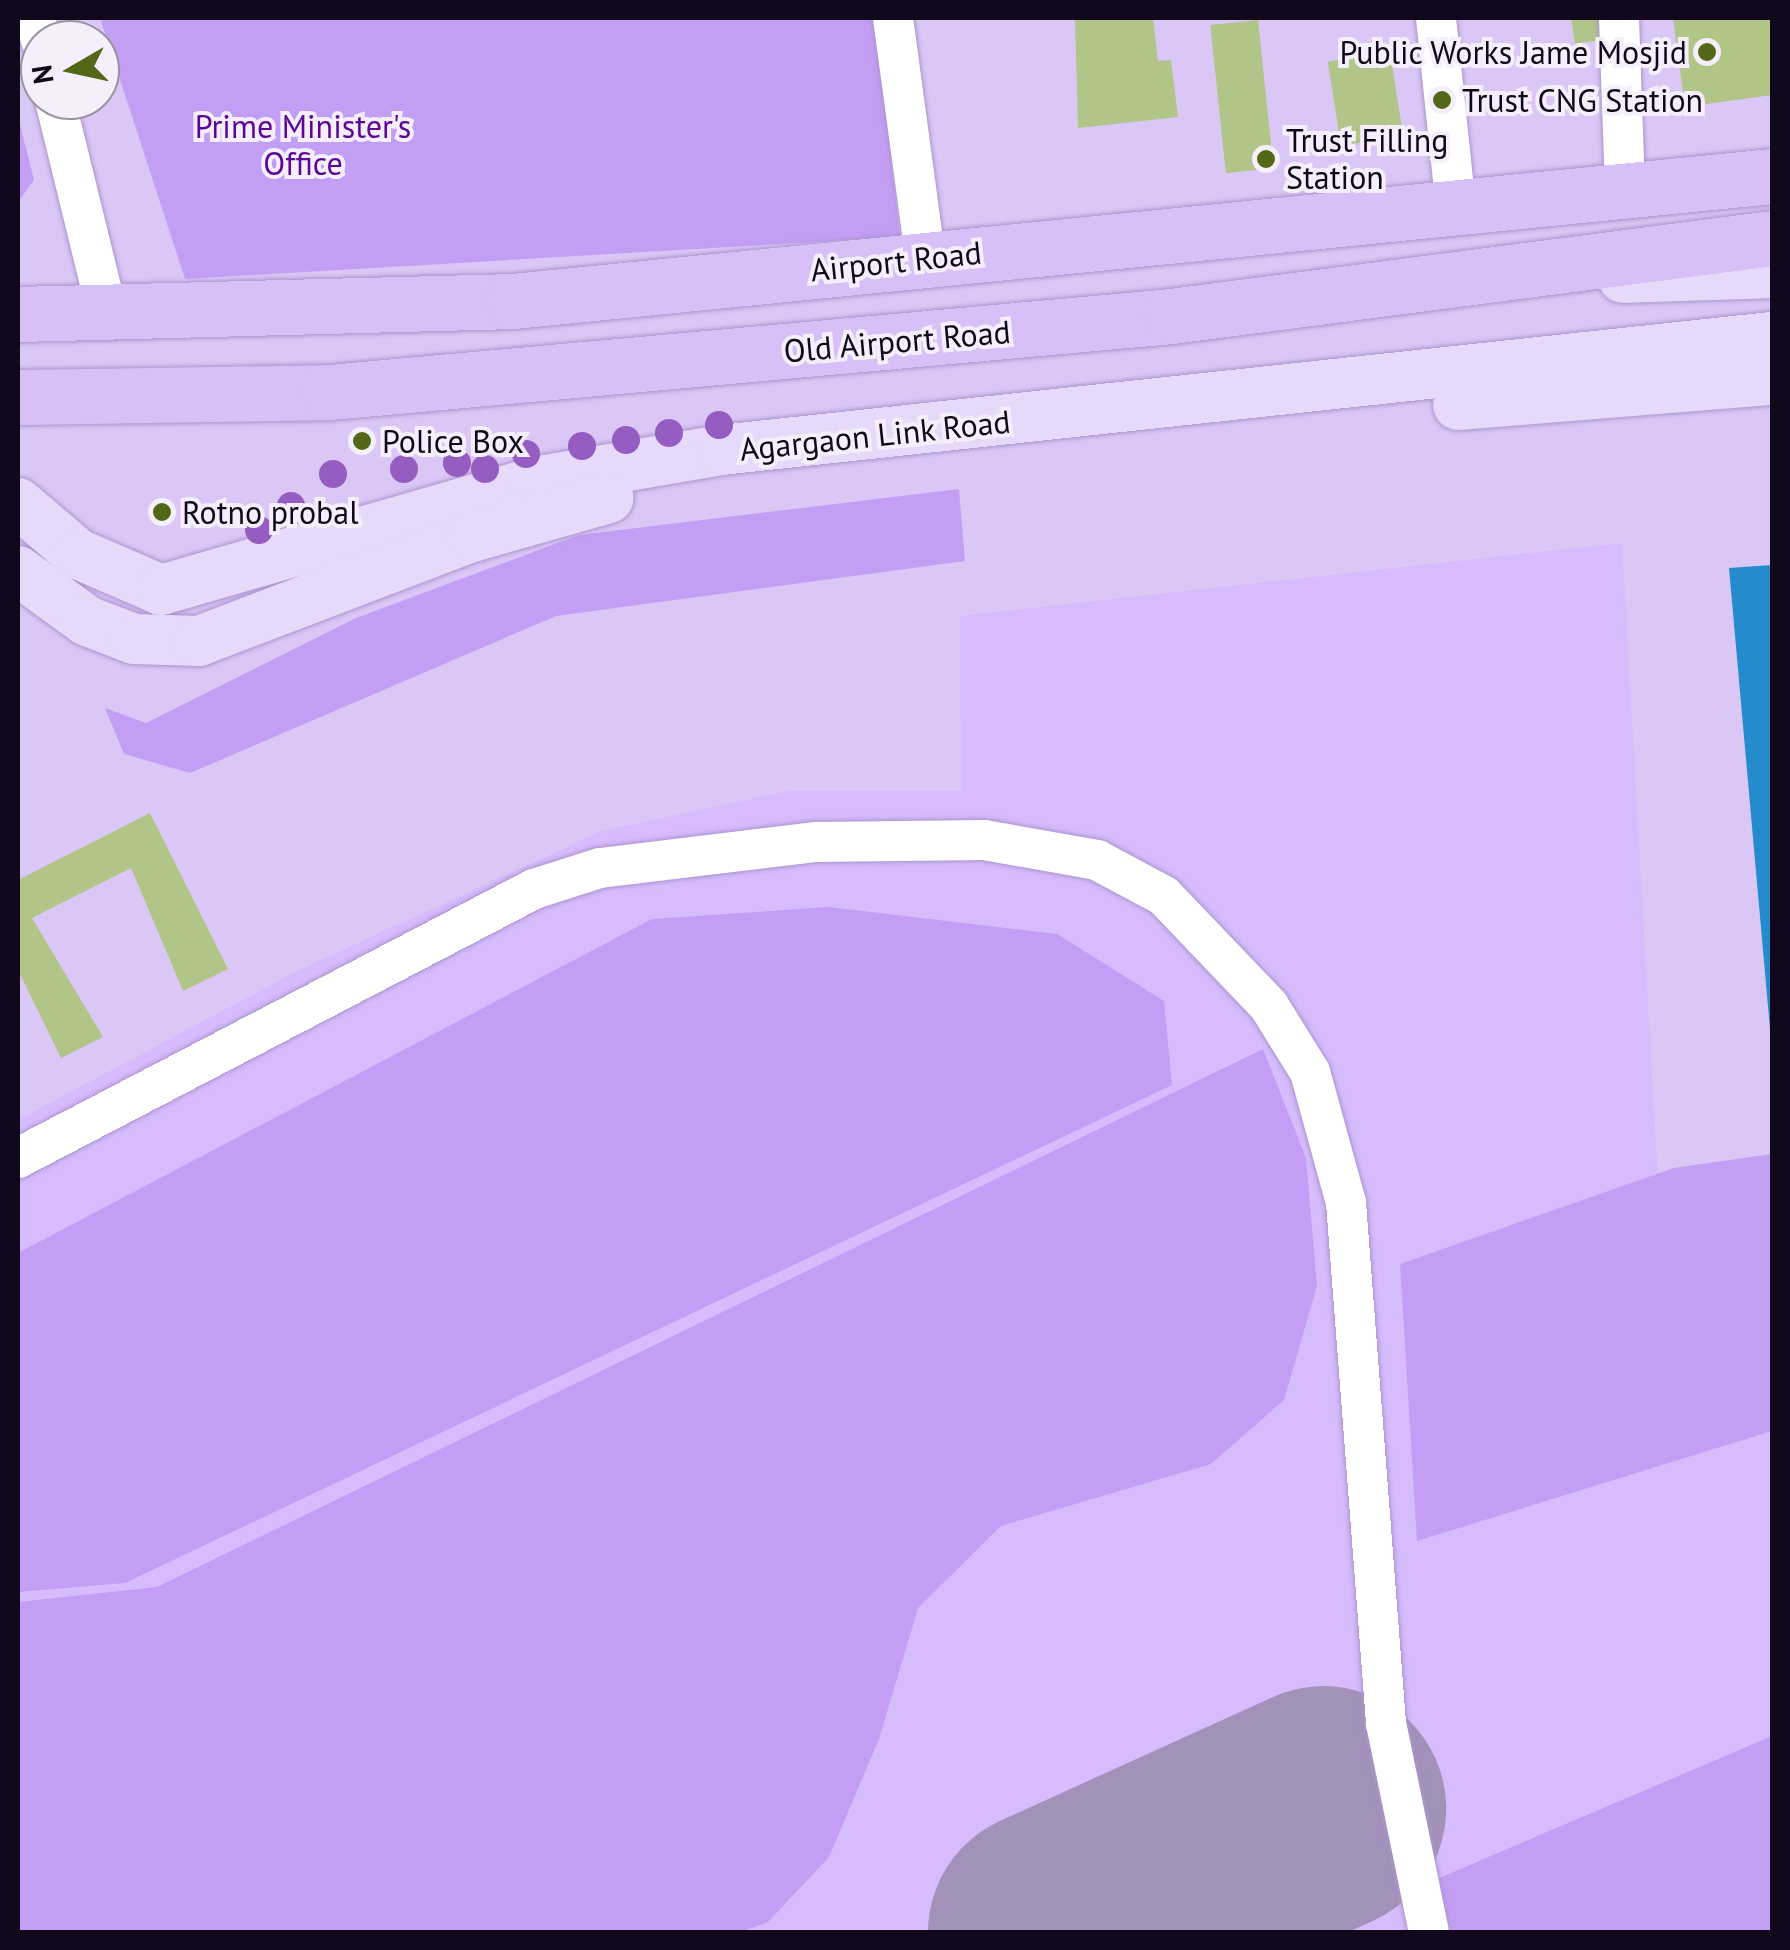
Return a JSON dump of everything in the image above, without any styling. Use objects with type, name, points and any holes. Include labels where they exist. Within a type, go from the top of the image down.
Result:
[{"type":"highway","name":"Airport Road","points":[[18,314],[514,301],[925,256],[1456,210],[1625,188],[1772,176]]},
{"type":"highway","name":"Old Airport Road","points":[[18,398],[350,390],[1171,316],[1772,238]]},
{"type":"highway","points":[[127,312],[148,395]]},
{"type":"main road","points":[[1512,274],[1772,273]]},
{"type":"main road","name":"Agargaon Link Road","points":[[18,503],[78,554],[126,582],[162,590],[534,482],[672,458],[1772,336]]},
{"type":"main road","name":"Agargaon Link Road","points":[[18,572],[87,621],[134,639],[199,642],[472,537],[722,476],[1772,380]]},
{"type":"street","points":[[893,18],[925,256]]},
{"type":"street","points":[[1436,18],[1456,210]]},
{"type":"street","points":[[1618,18],[1625,188]]},
{"type":"street","points":[[62,120],[127,312]]},
{"type":"street","points":[[18,1158],[534,889],[600,868],[816,842],[984,840],[1097,860],[1147,887],[1269,1006],[1310,1072],[1341,1184],[1386,1723],[1430,1932]]},
{"type":"shaded area","points":[[1622,543],[1659,1198],[1772,1179],[1772,1932],[18,1932],[18,1120],[297,971],[602,831],[788,791],[961,791],[960,616]]},
{"type":"green space","name":"Prime Minister's Office","points":[[875,18],[900,237],[185,279],[120,79],[120,20],[101,20]]},
{"type":"green space","points":[[18,117],[34,180],[18,202]]},
{"type":"green space","points":[[959,489],[965,561],[556,616],[190,773],[124,754],[105,708],[146,723],[356,618],[579,535]]},
{"type":"green space","points":[[829,907],[1057,934],[1164,1001],[1172,1085],[125,1583],[18,1592],[18,1253],[652,919]]},
{"type":"green space","points":[[1263,1049],[1306,1158],[1317,1286],[1284,1400],[1211,1464],[1001,1526],[918,1608],[879,1739],[829,1857],[768,1922],[740,1932],[18,1932],[18,1602],[157,1587]]},
{"type":"green space","points":[[1772,1154],[1772,1431],[1417,1541],[1400,1264],[1674,1168]]},
{"type":"green space","points":[[1772,1736],[1772,1932],[1452,1932],[1430,1882]]},
{"type":"water","points":[[1772,565],[1772,1029],[1770,1029],[1729,568]]},
{"type":"building","points":[[1075,18],[1153,18],[1158,61],[1171,60],[1178,117],[1078,128]]},
{"type":"building","points":[[1571,18],[1603,18],[1606,39],[1575,44]]},
{"type":"building","points":[[1673,18],[1772,18],[1772,95],[1685,107]]},
{"type":"building","points":[[1258,20],[1274,168],[1226,173],[1210,25]]},
{"type":"building","points":[[1390,52],[1403,136],[1341,146],[1328,62]]},
{"type":"building","points":[[150,813],[228,969],[183,991],[131,868],[32,918],[103,1037],[61,1058],[18,970],[18,880]]},
{"type":"runway","points":[[1050,1932],[1323,1808]]},
{"type":"place","name":"Public Works Jame Mosjid","points":[[1707,52]]},
{"type":"place","name":"Trust CNG Station","points":[[1442,100]]},
{"type":"place","name":"Trust Filling Station","points":[[1266,159]]},
{"type":"place","name":"Police Box","points":[[362,441]]},
{"type":"place","name":"Rotno probal","points":[[162,512]]}]
